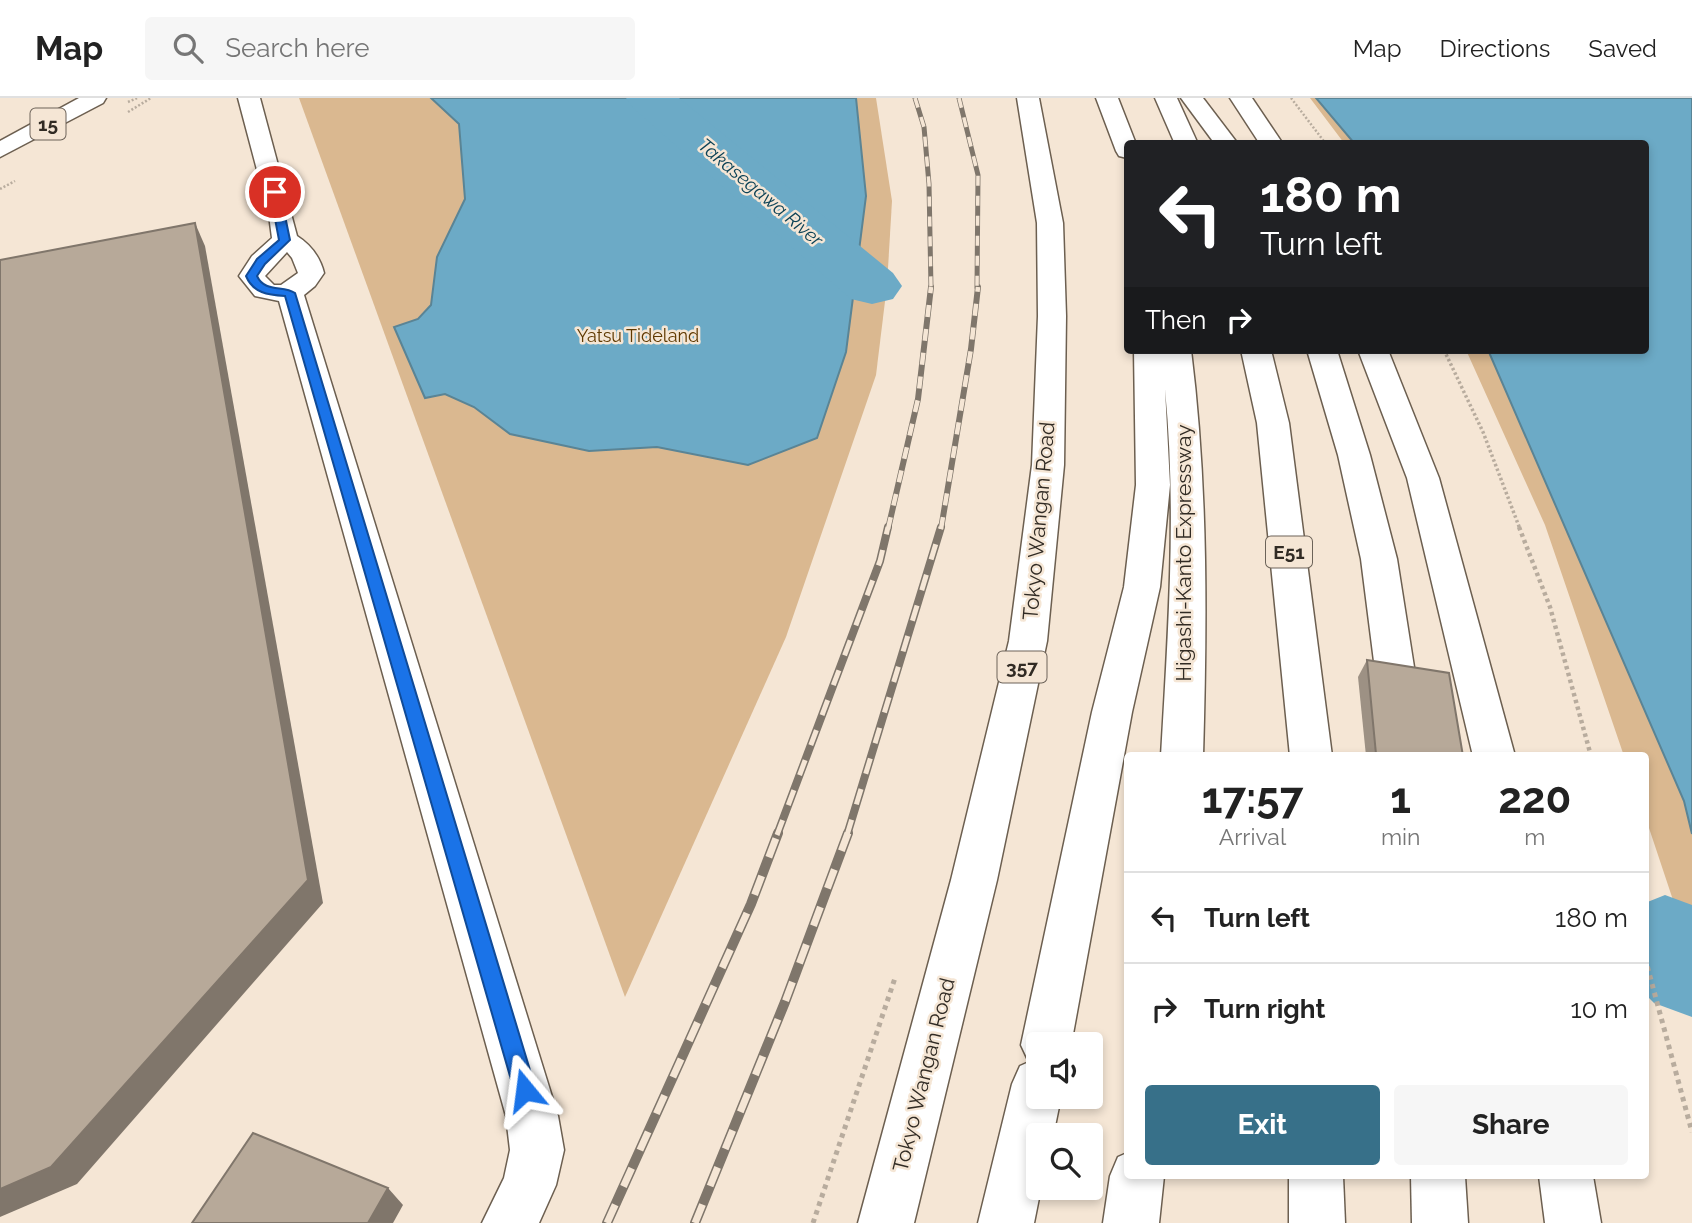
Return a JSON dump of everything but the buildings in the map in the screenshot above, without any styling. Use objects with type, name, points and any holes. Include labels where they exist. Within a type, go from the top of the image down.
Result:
[{"type":"main road","name":"15","points":[[0,150],[95,98]]},
{"type":"main road","points":[[249,98],[281,215],[285,240]]},
{"type":"main road","name":"Tokyo Wangan Road","points":[[886,1223],[974,880],[1028,640],[1048,465],[1052,316],[1050,223],[1028,98]]},
{"type":"main road","points":[[1107,98],[1124,143]]},
{"type":"main road","points":[[1166,98],[1185,140]]},
{"type":"main road","points":[[1192,98],[1224,140]]},
{"type":"main road","points":[[1241,98],[1269,140]]},
{"type":"main road","points":[[285,240],[298,247],[307,257],[311,273],[300,287],[290,293],[270,292],[255,284],[252,276],[261,262],[285,240]]},
{"type":"main road","points":[[290,293],[532,1116],[537,1150],[529,1185],[509,1223]]},
{"type":"main road","points":[[1049,1032],[1112,712],[1142,587],[1153,485],[1149,354]]},
{"type":"main road","name":"Higashi-Kanto Expressway","points":[[1176,354],[1186,441],[1188,555],[1182,752]]},
{"type":"main road","name":"E51","points":[[1257,354],[1275,436],[1311,752]]},
{"type":"main road","points":[[1323,354],[1354,455],[1380,559],[1407,752]]},
{"type":"main road","points":[[1375,354],[1423,478],[1493,752]]},
{"type":"main road","points":[[1006,1223],[1032,1109]]},
{"type":"main road","points":[[1131,1223],[1137,1179]]},
{"type":"main road","points":[[1316,1179],[1317,1223]]},
{"type":"main road","points":[[1438,1179],[1440,1223]]},
{"type":"main road","points":[[1566,1179],[1573,1223]]},
{"type":"path","points":[[1291,98],[1323,140]]},
{"type":"path","points":[[0,189],[19,178]]},
{"type":"path","points":[[1446,354],[1483,432],[1550,607],[1590,752]]},
{"type":"path","points":[[813,1223],[897,973]]},
{"type":"path","points":[[1649,973],[1692,1132]]},
{"type":"green space","name":"Yatsu Tideland","points":[[299,98],[876,98],[892,201],[887,285],[876,375],[786,637],[625,997]]},
{"type":"green space","points":[[1310,98],[1692,98],[1692,957],[1649,828],[1649,752],[1623,752],[1545,525],[1468,354],[1649,354],[1649,140],[1342,140]]},
{"type":"water","points":[[431,98],[856,98],[866,196],[846,352],[817,438],[748,465],[657,447],[589,451],[510,434],[474,407],[445,394],[425,398],[394,327],[418,319],[431,305],[437,257],[465,199],[459,124]]},
{"type":"water","points":[[1316,98],[1692,98],[1692,834],[1684,801],[1490,354],[1649,354],[1649,140],[1351,140]]},
{"type":"waterway","name":"Takasegawa River","points":[[650,98],[872,286]]},
{"type":"waterway","name":"Takasegawa River","points":[[1665,943],[1692,968]]},
{"type":"railway","points":[[915,98],[924,127],[929,184],[931,287]]},
{"type":"railway","points":[[959,98],[978,175],[977,288]]},
{"type":"railway","points":[[888,529],[918,399],[931,287]]},
{"type":"railway","points":[[941,529],[971,349],[978,287]]},
{"type":"railway","points":[[777,835],[880,561],[888,527]]},
{"type":"railway","points":[[847,835],[941,527]]},
{"type":"railway","points":[[607,1223],[751,904],[778,833]]},
{"type":"railway","points":[[695,1223],[785,1002],[848,833]]},
{"type":"route","points":[[275,192],[285,240],[261,262],[252,276],[255,284],[270,292],[290,293],[525,1090]]}]
